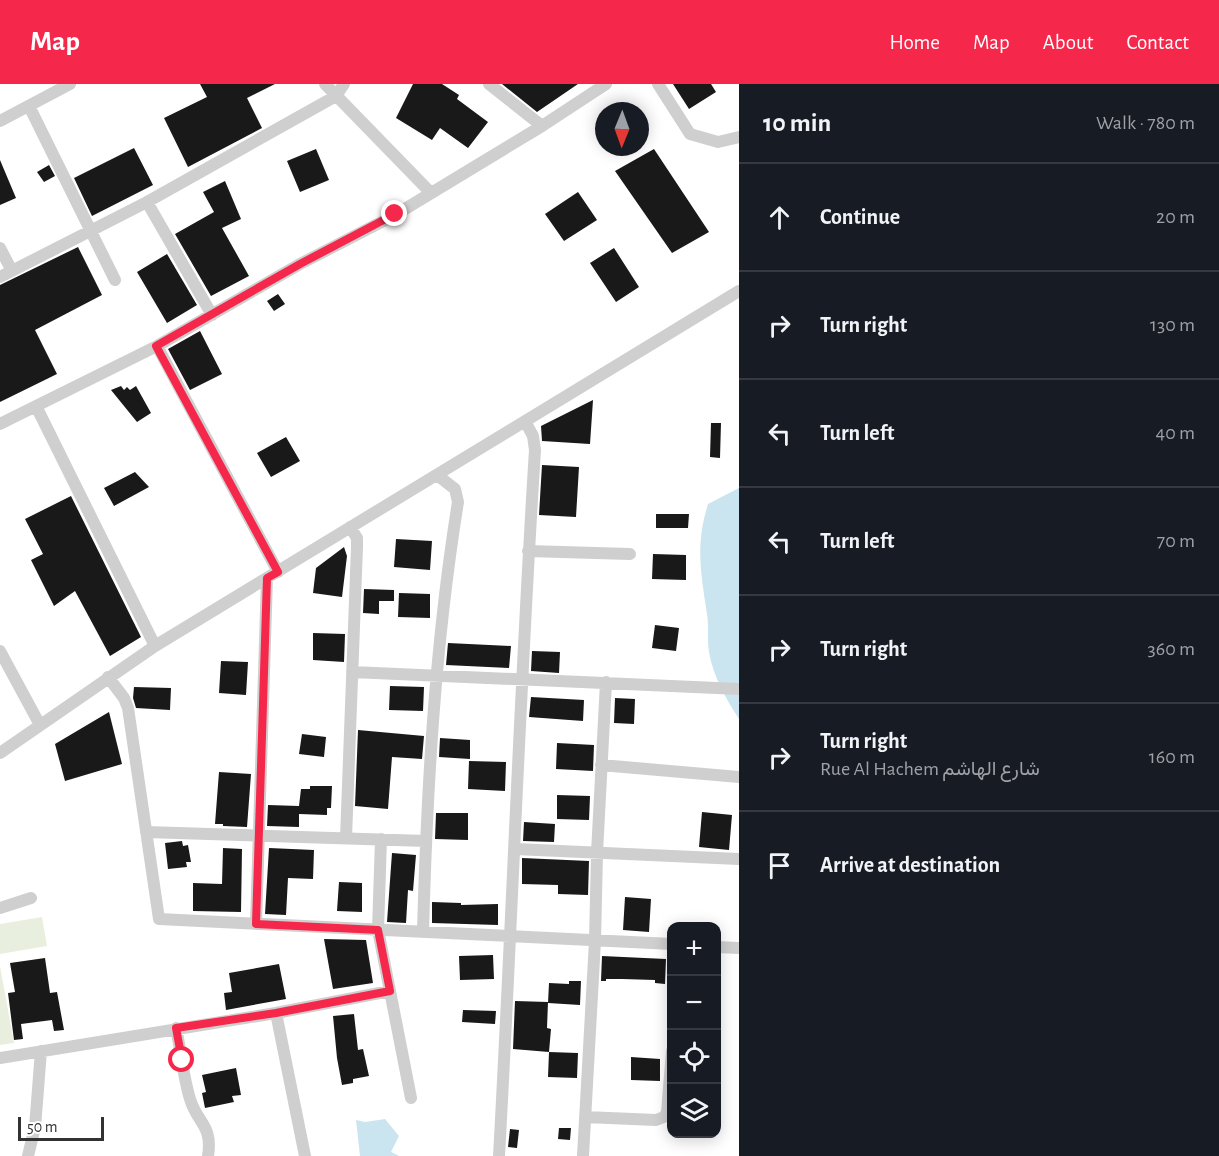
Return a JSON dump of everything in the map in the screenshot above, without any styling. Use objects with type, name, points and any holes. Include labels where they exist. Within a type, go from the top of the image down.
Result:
[{"type":"street","points":[[0,121],[70,84]]},
{"type":"street","points":[[325,84],[431,193]]},
{"type":"street","points":[[0,277],[147,202],[336,96],[344,84]]},
{"type":"street","points":[[489,84],[542,126]]},
{"type":"street","points":[[0,424],[156,346],[300,264],[395,214],[542,126],[606,84]]},
{"type":"street","points":[[657,84],[690,134],[718,142],[739,137]]},
{"type":"street","points":[[29,106],[115,280]]},
{"type":"street","points":[[147,202],[212,315]]},
{"type":"street","points":[[0,248],[12,271]]},
{"type":"street","points":[[0,753],[154,646],[739,291]]},
{"type":"street","points":[[156,346],[272,575],[256,924]]},
{"type":"street","points":[[36,406],[154,646]]},
{"type":"street","points":[[499,1156],[516,849],[521,679],[535,450],[533,436],[525,421]]},
{"type":"street","points":[[423,932],[436,675],[458,502],[455,489],[437,475]]},
{"type":"street","points":[[346,838],[357,547],[357,538],[350,527]]},
{"type":"street","points":[[528,551],[630,554]]},
{"type":"street","points":[[0,651],[40,725]]},
{"type":"street","points":[[352,672],[739,689]]},
{"type":"street","points":[[108,677],[124,698],[128,708],[159,919],[667,944]]},
{"type":"street","points":[[583,1156],[606,682]]},
{"type":"street","points":[[601,765],[739,777]]},
{"type":"street","points":[[146,832],[426,841]]},
{"type":"street","points":[[381,839],[378,930],[411,1098]]},
{"type":"street","points":[[516,849],[739,859]]},
{"type":"street","points":[[0,908],[31,898]]},
{"type":"street","points":[[721,946],[739,948]]},
{"type":"street","points":[[0,1058],[276,1013],[390,991]]},
{"type":"street","points":[[276,1013],[305,1156]]},
{"type":"street","points":[[176,1028],[190,1100],[209,1137],[208,1156]]},
{"type":"street","points":[[28,1156],[35,1127],[41,1051]]},
{"type":"street","points":[[585,1117],[656,1120],[664,1117],[667,1112],[669,1084]]},
{"type":"green space","points":[[42,917],[47,946],[0,954],[0,924]]},
{"type":"green space","points":[[0,966],[14,1043],[0,1045]]},
{"type":"water","points":[[739,488],[739,719],[721,687],[711,661],[700,546],[708,504]]},
{"type":"water","points":[[385,1119],[399,1136],[391,1152],[399,1156],[360,1156],[356,1120],[365,1122]]},
{"type":"building","points":[[200,84],[275,84],[247,98],[262,128],[188,167],[164,118],[207,97]]},
{"type":"building","points":[[413,84],[442,84],[459,95],[457,99],[488,122],[468,148],[440,128],[432,140],[396,118]]},
{"type":"building","points":[[502,84],[578,84],[537,112]]},
{"type":"building","points":[[673,84],[711,84],[716,92],[689,109]]},
{"type":"building","points":[[134,148],[153,185],[92,216],[74,178]]},
{"type":"building","points":[[316,149],[329,180],[300,192],[287,161]]},
{"type":"building","points":[[654,149],[709,232],[672,253],[615,171],[642,156],[649,156],[649,152]]},
{"type":"building","points":[[0,160],[16,198],[0,205]]},
{"type":"building","points":[[49,165],[55,176],[44,182],[37,172]]},
{"type":"building","points":[[225,181],[241,219],[222,228],[249,276],[211,296],[175,234],[214,212],[203,192]]},
{"type":"building","points":[[578,192],[597,220],[564,241],[545,214]]},
{"type":"building","points":[[78,247],[102,295],[35,330],[57,374],[0,402],[0,285]]},
{"type":"building","points":[[614,248],[639,287],[616,302],[590,263]]},
{"type":"building","points":[[167,254],[197,305],[167,323],[137,272]]},
{"type":"building","points":[[278,294],[285,304],[274,311],[267,301]]},
{"type":"building","points":[[200,331],[222,374],[190,390],[168,349]]},
{"type":"building","points":[[121,386],[124,390],[127,387],[130,390],[136,386],[151,413],[137,422],[111,390]]},
{"type":"building","points":[[593,400],[590,444],[542,441],[541,426]]},
{"type":"building","points":[[711,423],[721,423],[720,458],[710,457]]},
{"type":"building","points":[[286,437],[300,461],[271,477],[257,453]]},
{"type":"building","points":[[542,465],[579,467],[576,517],[539,515]]},
{"type":"building","points":[[135,472],[149,487],[114,506],[104,488]]},
{"type":"building","points":[[71,496],[141,637],[110,656],[75,591],[54,606],[31,560],[43,554],[25,519]]},
{"type":"building","points":[[656,514],[689,514],[688,528],[656,528]]},
{"type":"building","points":[[396,539],[432,541],[430,570],[394,567]]},
{"type":"building","points":[[344,547],[347,556],[342,597],[313,593],[316,568]]},
{"type":"building","points":[[653,554],[686,555],[686,580],[652,579]]},
{"type":"building","points":[[364,589],[394,590],[394,601],[379,601],[379,614],[363,613]]},
{"type":"building","points":[[399,593],[430,594],[430,618],[398,617]]},
{"type":"building","points":[[655,625],[679,628],[676,651],[652,648]]},
{"type":"building","points":[[313,633],[345,634],[344,662],[313,660]]},
{"type":"building","points":[[448,643],[511,646],[509,668],[446,665]]},
{"type":"building","points":[[532,651],[560,652],[559,673],[531,671]]},
{"type":"building","points":[[221,661],[248,662],[246,695],[219,693]]},
{"type":"building","points":[[390,686],[424,687],[423,711],[389,710]]},
{"type":"building","points":[[134,687],[171,688],[170,710],[136,708],[133,698]]},
{"type":"building","points":[[531,697],[584,700],[583,721],[529,717]]},
{"type":"building","points":[[615,698],[635,699],[634,724],[614,723]]},
{"type":"building","points":[[109,712],[122,764],[65,781],[55,744]]},
{"type":"building","points":[[358,730],[424,736],[422,759],[392,757],[388,809],[355,806]]},
{"type":"building","points":[[302,734],[326,737],[324,757],[299,754]]},
{"type":"building","points":[[440,738],[470,740],[470,759],[439,757]]},
{"type":"building","points":[[557,743],[594,745],[593,771],[556,769]]},
{"type":"building","points":[[469,761],[506,762],[505,791],[468,789]]},
{"type":"building","points":[[219,772],[251,774],[247,827],[215,824]]},
{"type":"building","points":[[310,786],[332,786],[331,808],[327,808],[327,815],[299,814],[299,827],[267,826],[268,805],[299,806],[301,789],[310,789]]},
{"type":"building","points":[[557,795],[590,796],[589,820],[557,819]]},
{"type":"building","points":[[702,812],[732,815],[729,850],[699,847]]},
{"type":"building","points":[[436,813],[468,813],[468,840],[435,839]]},
{"type":"building","points":[[524,822],[555,824],[554,842],[523,841]]},
{"type":"building","points":[[182,841],[183,846],[188,845],[191,862],[186,862],[187,867],[168,869],[165,843]]},
{"type":"building","points":[[223,848],[242,849],[241,912],[193,911],[193,883],[222,884]]},
{"type":"building","points":[[269,848],[314,850],[313,879],[288,878],[286,915],[265,914]]},
{"type":"building","points":[[392,853],[416,855],[413,891],[408,890],[406,923],[387,922]]},
{"type":"building","points":[[522,858],[589,861],[588,895],[558,894],[558,885],[522,884]]},
{"type":"building","points":[[339,882],[362,883],[362,912],[337,911]]},
{"type":"building","points":[[625,897],[651,899],[649,932],[623,930]]},
{"type":"building","points":[[432,902],[461,903],[461,905],[498,904],[498,925],[432,923]]},
{"type":"building","points":[[324,939],[366,940],[373,983],[333,989]]},
{"type":"building","points":[[493,955],[494,979],[460,980],[459,956]]},
{"type":"building","points":[[602,956],[666,959],[665,984],[655,983],[655,980],[606,979],[606,981],[601,981]]},
{"type":"building","points":[[45,958],[50,993],[57,992],[64,1030],[54,1031],[52,1020],[21,1024],[23,1039],[14,1040],[8,993],[15,992],[10,963]]},
{"type":"building","points":[[279,964],[286,999],[226,1010],[224,993],[232,992],[229,973]]},
{"type":"building","points":[[569,981],[581,981],[580,1005],[548,1003],[549,983],[569,984]]},
{"type":"building","points":[[515,1001],[548,1002],[547,1028],[551,1029],[549,1052],[513,1049]]},
{"type":"building","points":[[463,1010],[496,1011],[495,1024],[462,1022]]},
{"type":"building","points":[[354,1014],[358,1050],[363,1049],[369,1076],[353,1079],[353,1083],[342,1085],[333,1016]]},
{"type":"building","points":[[549,1052],[578,1053],[577,1078],[548,1077]]},
{"type":"building","points":[[631,1057],[660,1059],[660,1081],[631,1080]]},
{"type":"building","points":[[236,1068],[241,1095],[232,1096],[234,1102],[205,1108],[202,1093],[206,1092],[202,1075]]},
{"type":"building","points":[[559,1128],[571,1128],[570,1140],[558,1139]]},
{"type":"building","points":[[510,1129],[519,1130],[517,1148],[508,1147]]},
{"type":"route","points":[[182,1060],[176,1028],[276,1013],[390,991],[378,930],[256,924],[267,578],[278,572],[156,346],[300,264],[395,214]]}]
